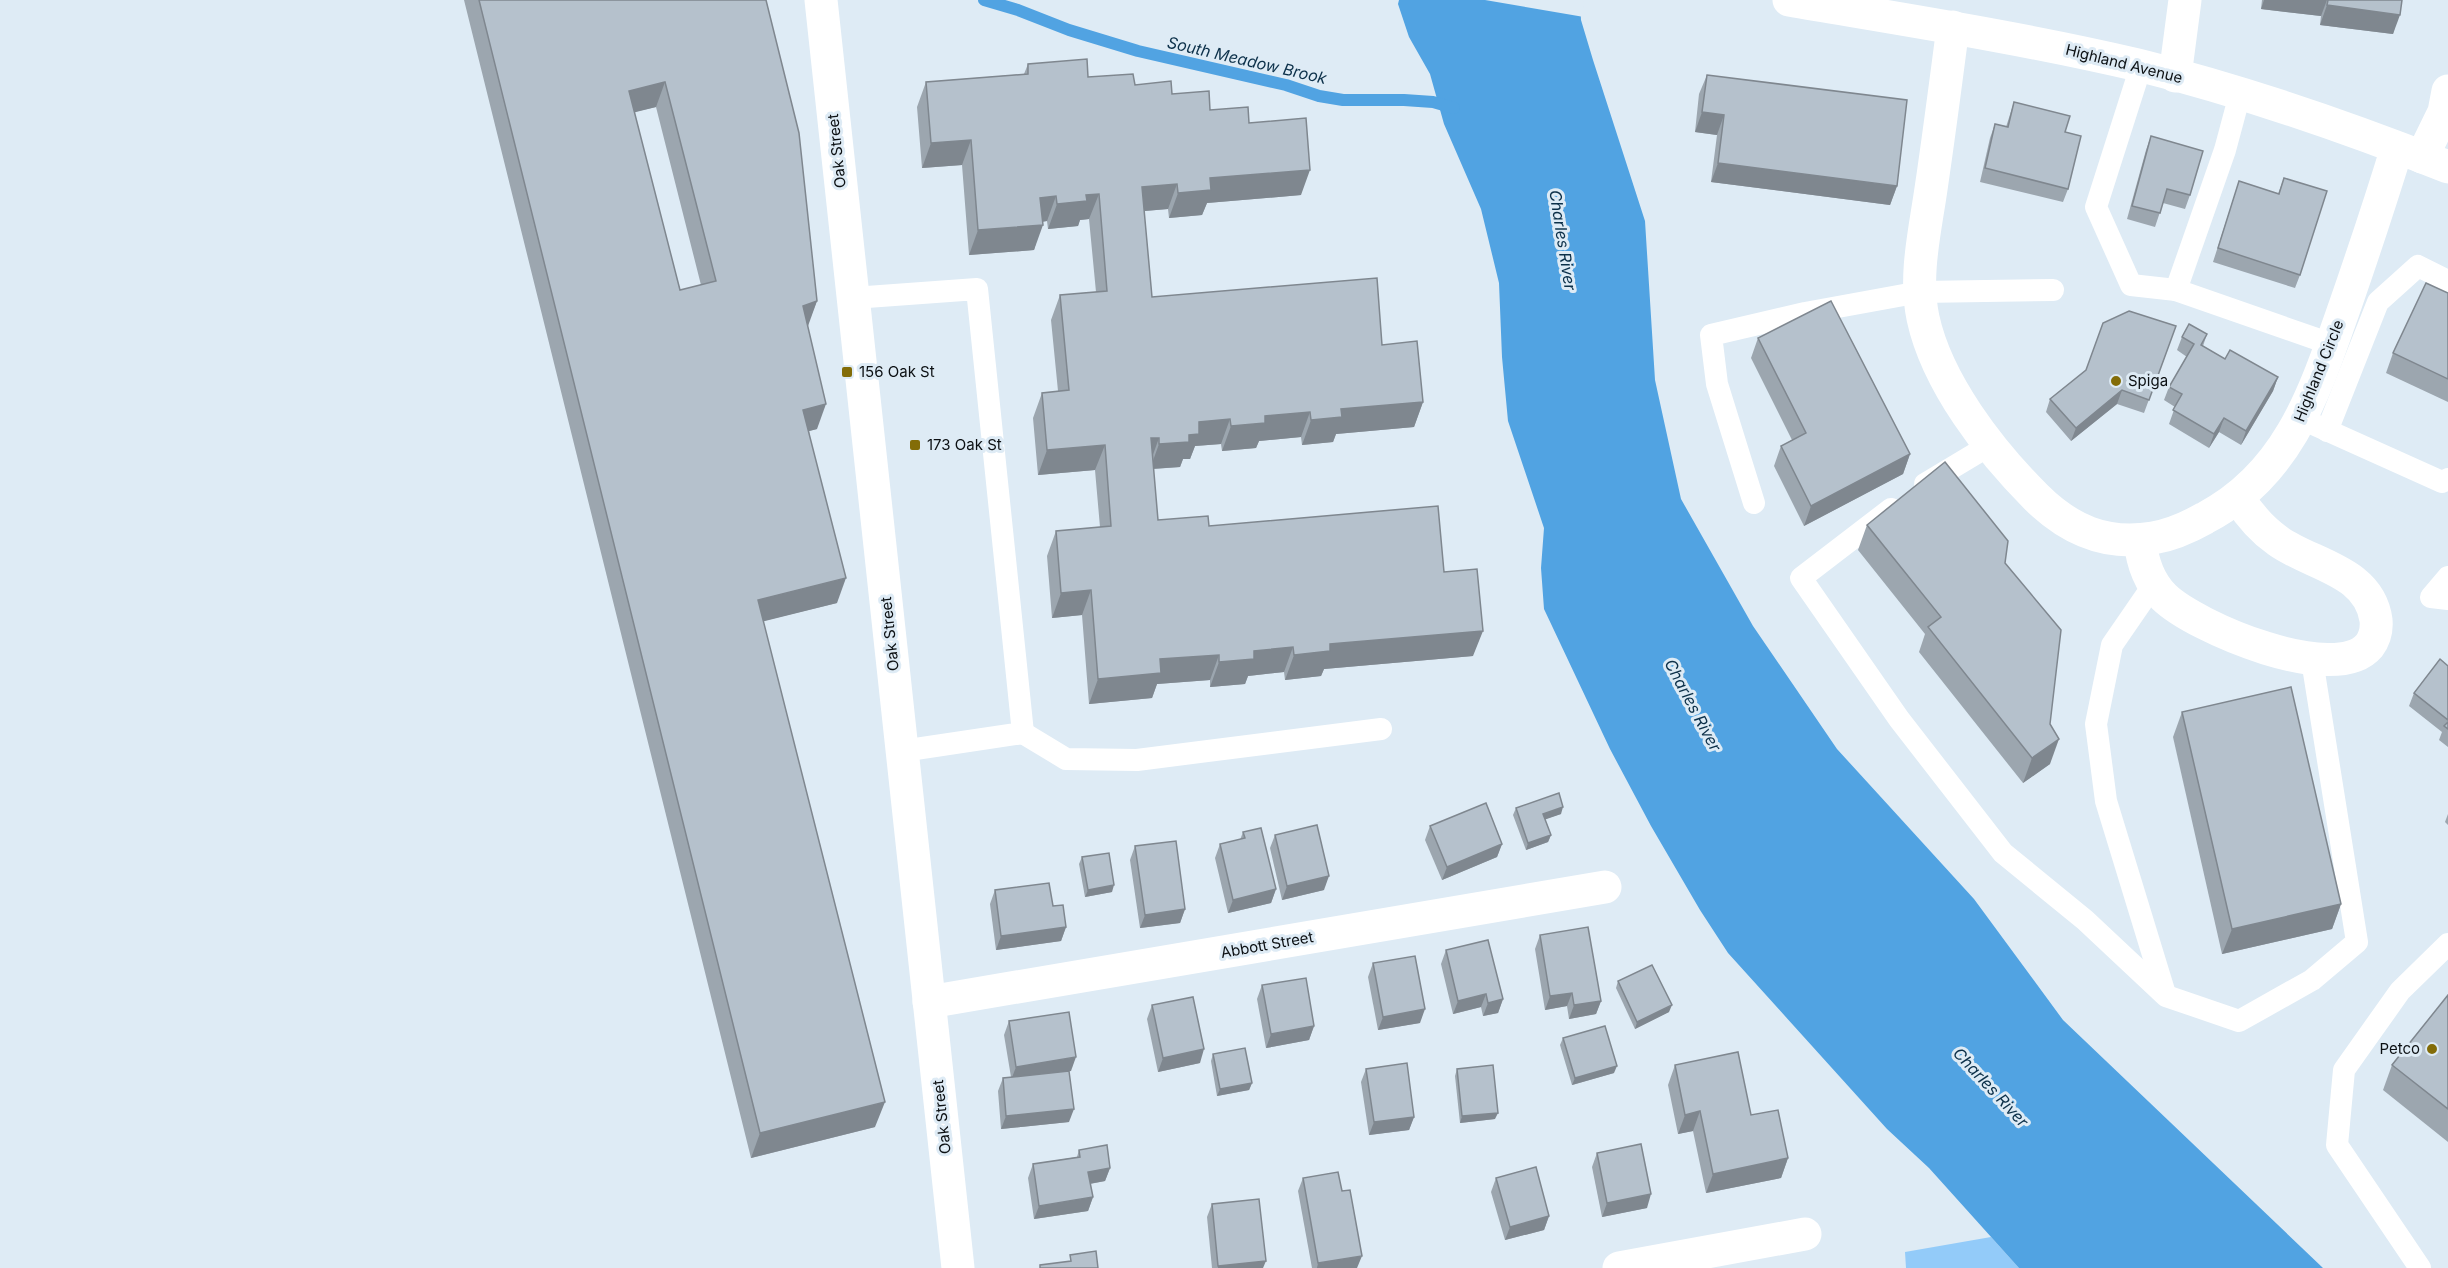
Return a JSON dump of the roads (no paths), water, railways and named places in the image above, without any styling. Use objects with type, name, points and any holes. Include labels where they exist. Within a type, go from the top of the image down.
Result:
[{"type":"street","name":"Oak Street","points":[[821,0],[958,1268]]},
{"type":"street","name":"Highland Avenue","points":[[1790,0],[1953,27],[2141,66],[2240,94],[2422,157]]},
{"type":"street","points":[[2175,76],[2185,0]]},
{"type":"street","name":"Highland Circle","points":[[1953,27],[1924,241],[1920,292],[1923,317],[1937,358],[1959,399],[1990,445],[2051,511],[2072,526],[2104,538],[2140,540],[2164,536],[2217,513],[2258,480],[2276,459],[2314,425],[2331,344],[2377,214],[2422,157],[2444,112],[2448,91]]},
{"type":"street","points":[[2140,540],[2142,556],[2154,584],[2165,597],[2205,623],[2259,646],[2312,660],[2341,661],[2364,651],[2374,640],[2376,627],[2375,614],[2369,601],[2350,578],[2280,543],[2267,533],[2255,522],[2238,497]]},
{"type":"street","name":"Abbott Street","points":[[929,1002],[1605,887]]},
{"type":"street","points":[[1619,1268],[1805,1234]]},
{"type":"lane","points":[[2141,66],[2096,207],[2132,285],[2176,290],[2331,344]]},
{"type":"lane","points":[[2176,290],[2223,158],[2240,94]]},
{"type":"lane","points":[[2445,481],[2314,425],[2378,302],[2418,266],[2448,280]]},
{"type":"lane","points":[[853,298],[977,289],[1023,733]]},
{"type":"lane","points":[[1754,503],[1717,384],[1711,335],[1805,313],[1920,292],[2053,290]]},
{"type":"lane","points":[[1990,445],[1928,482],[1801,578],[1899,718],[2003,854],[2085,920],[2166,996],[2239,1021],[2312,980],[2357,942],[2312,660]]},
{"type":"lane","points":[[2448,577],[2431,597],[2448,599]]},
{"type":"lane","points":[[2154,584],[2112,645],[2096,724],[2106,801],[2166,996]]},
{"type":"lane","points":[[902,751],[1023,733],[1066,759],[1137,760],[1381,729]]},
{"type":"lane","points":[[2420,1268],[2337,1145],[2344,1070],[2400,991],[2448,944]]},
{"type":"water","name":"Charles River","points":[[1399,0],[1580,0],[1581,20],[1645,221],[1655,380],[1681,499],[1753,626],[1837,749],[1974,899],[2063,1020],[2323,1268],[2019,1268],[1929,1168],[1887,1129],[1728,953],[1651,826],[1610,749],[1544,609],[1541,568],[1544,528],[1508,421],[1502,357],[1499,283],[1481,209],[1444,124],[1430,74],[1409,37],[1398,4]]},
{"type":"waterway","name":"South Meadow Brook","points":[[984,0],[1138,51],[1286,85],[1319,96],[1343,100],[1433,102],[1454,108]]},
{"type":"place","name":"156 Oak St","points":[[847,372]]},
{"type":"place","name":"Spiga","points":[[2116,381]]},
{"type":"place","name":"173 Oak St","points":[[915,445]]},
{"type":"place","name":"Petco","points":[[2432,1049]]}]
